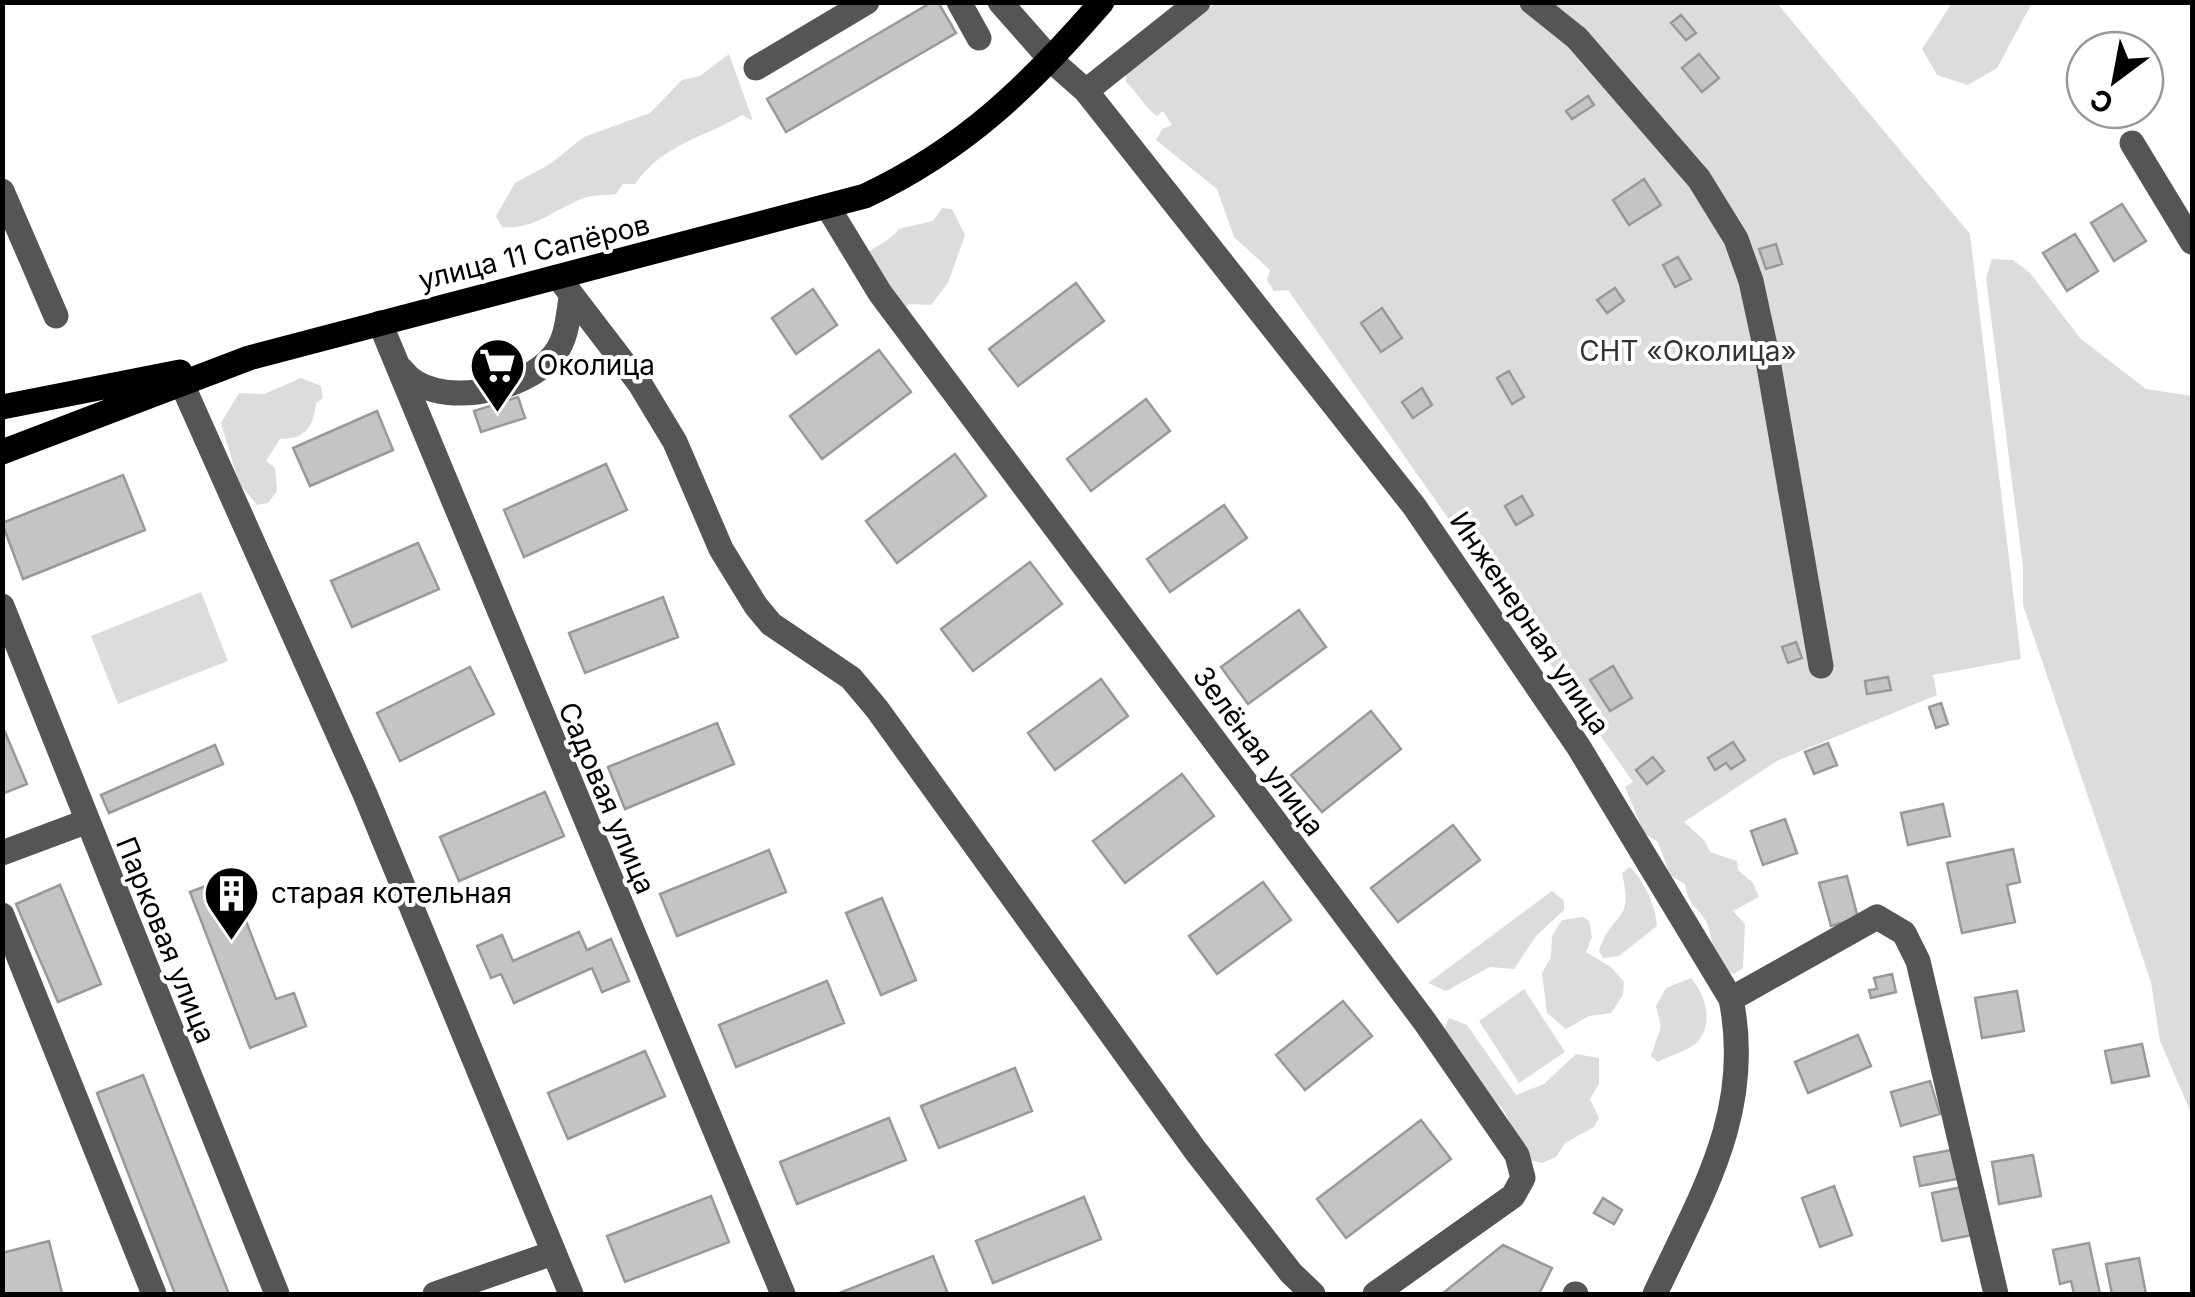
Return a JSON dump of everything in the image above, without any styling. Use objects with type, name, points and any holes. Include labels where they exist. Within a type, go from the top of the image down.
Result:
[{"type":"main road","name":"улица 11 Сапёров","points":[[2,452],[249,358],[380,324],[564,287],[829,208],[941,157],[1052,61],[1102,2]]},
{"type":"main road","points":[[2,407],[249,358]]},
{"type":"street","points":[[756,68],[867,2]]},
{"type":"street","points":[[958,2],[979,38]]},
{"type":"street","name":"Инженерная улица","points":[[1000,2],[1052,61],[1086,91],[1414,506],[1578,746],[1731,1000],[1738,1033],[1736,1101],[1708,1180],[1655,1294]]},
{"type":"street","points":[[1086,91],[1198,2]]},
{"type":"street","points":[[1532,2],[1576,38],[1699,178],[1736,239],[1751,281],[1767,355],[1821,666]]},
{"type":"street","points":[[2132,143],[2192,242]]},
{"type":"street","points":[[2,190],[56,316]]},
{"type":"street","name":"Зелёная улица","points":[[829,208],[880,294],[1424,1022],[1516,1155],[1523,1178],[1513,1196],[1375,1294]]},
{"type":"street","points":[[396,362],[420,388],[437,395],[522,379],[553,357],[562,342],[564,287]]},
{"type":"street","points":[[564,287],[623,356],[675,442],[722,549],[756,606],[771,624],[851,678],[877,709],[1195,1150],[1291,1273],[1314,1294]]},
{"type":"street","name":"Садовая улица","points":[[380,324],[784,1294]]},
{"type":"street","points":[[182,384],[364,794],[570,1294]]},
{"type":"street","name":"Парковая улица","points":[[2,606],[85,822],[277,1294]]},
{"type":"street","points":[[2,853],[85,822]]},
{"type":"street","points":[[2,915],[154,1294]]},
{"type":"street","points":[[1731,1000],[1877,918],[1904,933],[1918,961],[1996,1294]]},
{"type":"street","points":[[436,1294],[553,1252]]},
{"type":"green space","name":"СНТ «Околица»","points":[[1216,3],[1777,3],[1970,234],[2021,659],[1933,675],[1937,695],[1777,761],[1684,822],[1705,841],[1710,852],[1737,861],[1738,870],[1753,883],[1759,897],[1733,911],[1745,924],[1743,968],[1734,974],[1716,960],[1708,926],[1689,898],[1685,884],[1670,875],[1658,842],[1644,833],[1625,787],[1633,782],[1288,290],[1274,291],[1267,280],[1270,270],[1234,237],[1217,189],[1156,140],[1162,129],[1172,125],[1163,111],[1157,116],[1152,112],[1126,82],[1125,69]]},
{"type":"green space","points":[[1952,3],[2032,3],[1997,68],[1968,85],[1937,75],[1922,49]]},
{"type":"green space","points":[[729,54],[753,121],[742,115],[684,143],[658,159],[635,184],[623,184],[616,194],[588,197],[524,226],[502,227],[496,216],[515,183],[550,164],[584,137],[650,113],[682,80],[700,76]]},
{"type":"green space","points":[[942,208],[952,209],[965,235],[948,283],[931,305],[909,304],[899,314],[858,260],[899,229],[933,221]]},
{"type":"green space","points":[[1992,259],[2013,260],[2030,273],[2080,338],[2146,389],[2192,396],[2192,1115],[2160,1041],[2151,982],[2023,605],[2023,567],[1986,278]]},
{"type":"green space","points":[[301,378],[321,386],[323,398],[316,403],[306,430],[296,437],[280,439],[266,461],[275,468],[277,491],[268,503],[257,505],[239,483],[221,423],[239,393],[264,394]]},
{"type":"green space","points":[[201,592],[228,661],[118,704],[91,636]]},
{"type":"green space","points":[[1630,867],[1648,894],[1657,926],[1619,956],[1603,958],[1599,951],[1604,937],[1624,910],[1622,873]]},
{"type":"green space","points":[[1552,891],[1564,901],[1564,910],[1536,936],[1514,969],[1490,967],[1446,991],[1428,983]]},
{"type":"green space","points":[[1583,917],[1589,921],[1592,937],[1586,952],[1611,967],[1624,982],[1623,995],[1611,1013],[1589,1016],[1566,1029],[1547,1013],[1542,973],[1551,957],[1552,936],[1562,920]]},
{"type":"green space","points":[[1691,978],[1704,1002],[1705,1028],[1695,1044],[1658,1062],[1651,1056],[1661,1026],[1656,1006],[1666,988]]},
{"type":"green space","points":[[1524,989],[1565,1052],[1519,1083],[1479,1021]]},
{"type":"green space","points":[[1449,1018],[1467,1025],[1516,1095],[1544,1084],[1576,1054],[1599,1058],[1599,1084],[1590,1099],[1599,1118],[1594,1127],[1565,1143],[1556,1157],[1542,1163],[1529,1160],[1503,1109],[1488,1096],[1443,1033]]},
{"type":"building","points":[[938,2],[956,33],[786,132],[767,99]]},
{"type":"building","points":[[1681,15],[1696,33],[1686,40],[1671,23]]},
{"type":"building","points":[[1699,54],[1719,78],[1702,92],[1682,68]]},
{"type":"building","points":[[1588,96],[1594,105],[1572,119],[1566,111]]},
{"type":"building","points":[[1644,179],[1661,205],[1629,225],[1613,200]]},
{"type":"building","points":[[2122,204],[2146,241],[2114,261],[2091,223]]},
{"type":"building","points":[[2075,234],[2098,271],[2067,291],[2043,253]]},
{"type":"building","points":[[1776,244],[1782,264],[1766,269],[1759,249]]},
{"type":"building","points":[[1678,257],[1691,279],[1675,287],[1663,265]]},
{"type":"building","points":[[1076,283],[1104,321],[1018,386],[989,349]]},
{"type":"building","points":[[1615,288],[1624,301],[1607,313],[1597,300]]},
{"type":"building","points":[[813,289],[837,325],[796,354],[772,318]]},
{"type":"building","points":[[1382,308],[1402,338],[1381,352],[1361,323]]},
{"type":"building","points":[[879,350],[911,392],[822,459],[790,416]]},
{"type":"building","points":[[1509,371],[1524,397],[1512,404],[1497,378]]},
{"type":"building","points":[[1422,388],[1432,405],[1413,418],[1402,402]]},
{"type":"building","points":[[518,397],[525,418],[481,432],[474,411]]},
{"type":"building","points":[[1146,399],[1170,431],[1091,491],[1067,459]]},
{"type":"building","points":[[377,411],[393,450],[310,486],[293,448]]},
{"type":"building","points":[[955,454],[986,496],[897,563],[866,521]]},
{"type":"building","points":[[606,464],[627,510],[524,557],[504,510]]},
{"type":"building","points":[[123,475],[145,530],[23,579],[2,523]]},
{"type":"building","points":[[1522,496],[1533,515],[1516,525],[1505,506]]},
{"type":"building","points":[[1224,505],[1247,538],[1170,592],[1147,559]]},
{"type":"building","points":[[418,543],[439,589],[352,627],[331,581]]},
{"type":"building","points":[[1030,562],[1062,604],[973,671],[941,629]]},
{"type":"building","points":[[663,597],[678,637],[585,673],[569,633]]},
{"type":"building","points":[[1299,610],[1326,647],[1248,704],[1221,667]]},
{"type":"building","points":[[1796,642],[1802,658],[1788,663],[1782,647]]},
{"type":"building","points":[[1613,666],[1632,698],[1610,711],[1590,680]]},
{"type":"building","points":[[470,667],[494,714],[400,761],[377,713]]},
{"type":"building","points":[[1888,677],[1891,690],[1867,694],[1865,681]]},
{"type":"building","points":[[1101,679],[1128,716],[1055,770],[1028,733]]},
{"type":"building","points":[[1941,703],[1948,724],[1936,728],[1929,707]]},
{"type":"building","points":[[1371,711],[1401,749],[1322,812],[1291,775]]},
{"type":"building","points":[[717,723],[734,764],[625,809],[608,767]]},
{"type":"building","points":[[2,725],[27,784],[2,794]]},
{"type":"building","points":[[1733,742],[1745,760],[1731,769],[1726,763],[1715,770],[1708,758]]},
{"type":"building","points":[[1828,743],[1837,765],[1814,774],[1805,752]]},
{"type":"building","points":[[215,745],[223,764],[109,813],[101,795]]},
{"type":"building","points":[[1653,757],[1664,771],[1647,784],[1636,770]]},
{"type":"building","points":[[1182,774],[1214,816],[1125,883],[1093,841]]},
{"type":"building","points":[[545,792],[564,836],[459,881],[440,837]]},
{"type":"building","points":[[1943,804],[1950,836],[1908,845],[1901,813]]},
{"type":"building","points":[[1785,819],[1797,853],[1763,865],[1751,831]]},
{"type":"building","points":[[1453,825],[1480,860],[1398,922],[1371,888]]},
{"type":"building","points":[[2013,849],[2020,882],[2007,885],[2015,922],[1962,933],[1947,863]]},
{"type":"building","points":[[769,850],[786,892],[677,936],[660,894]]},
{"type":"building","points":[[1847,876],[1858,918],[1831,926],[1819,883]]},
{"type":"building","name":"старая котельная","points":[[229,877],[276,999],[294,993],[306,1026],[250,1048],[190,892]]},
{"type":"building","points":[[1263,882],[1291,920],[1217,974],[1189,936]]},
{"type":"building","points":[[60,885],[101,984],[58,1002],[16,904]]},
{"type":"building","points":[[882,898],[916,980],[881,995],[846,913]]},
{"type":"building","points":[[579,932],[587,950],[611,939],[629,981],[602,992],[592,968],[514,1003],[501,974],[491,978],[477,946],[502,935],[513,961]]},
{"type":"building","points":[[1892,974],[1896,992],[1871,998],[1869,990],[1877,989],[1874,978]]},
{"type":"building","points":[[827,981],[844,1023],[736,1067],[719,1025]]},
{"type":"building","points":[[2017,991],[2024,1031],[1982,1038],[1975,998]]},
{"type":"building","points":[[1343,1001],[1372,1036],[1305,1090],[1276,1055]]},
{"type":"building","points":[[1858,1035],[1871,1066],[1808,1093],[1795,1062]]},
{"type":"building","points":[[2142,1044],[2149,1076],[2112,1083],[2105,1051]]},
{"type":"building","points":[[645,1051],[665,1096],[568,1139],[548,1093]]},
{"type":"building","points":[[1015,1068],[1032,1111],[939,1148],[921,1106]]},
{"type":"building","points":[[143,1075],[229,1294],[175,1294],[97,1093]]},
{"type":"building","points":[[1930,1081],[1940,1114],[1901,1126],[1891,1092]]},
{"type":"building","points":[[889,1118],[906,1160],[797,1204],[780,1162]]},
{"type":"building","points":[[1421,1120],[1451,1159],[1346,1238],[1317,1199]]},
{"type":"building","points":[[1957,1149],[1962,1178],[1920,1186],[1914,1157]]},
{"type":"building","points":[[2033,1155],[2041,1196],[1999,1204],[1992,1162]]},
{"type":"building","points":[[1834,1186],[1852,1235],[1820,1247],[1802,1198]]},
{"type":"building","points":[[1962,1187],[1972,1235],[1942,1241],[1932,1193]]},
{"type":"building","points":[[711,1196],[729,1242],[625,1282],[607,1236]]},
{"type":"building","points":[[1084,1197],[1101,1239],[993,1283],[976,1241]]},
{"type":"building","points":[[1603,1198],[1622,1210],[1614,1224],[1594,1213]]},
{"type":"building","points":[[49,1241],[62,1293],[2,1294],[2,1253]]},
{"type":"building","points":[[2089,1243],[2100,1294],[2074,1294],[2071,1281],[2060,1284],[2053,1250]]},
{"type":"building","points":[[1503,1245],[1552,1268],[1539,1294],[1442,1294]]},
{"type":"building","points":[[933,1256],[948,1294],[837,1294]]},
{"type":"building","points":[[2139,1258],[2146,1294],[2112,1294],[2106,1264]]},
{"type":"place","name":"Околица","points":[[498,414]]},
{"type":"place","name":"старая котельная","points":[[232,942]]}]
